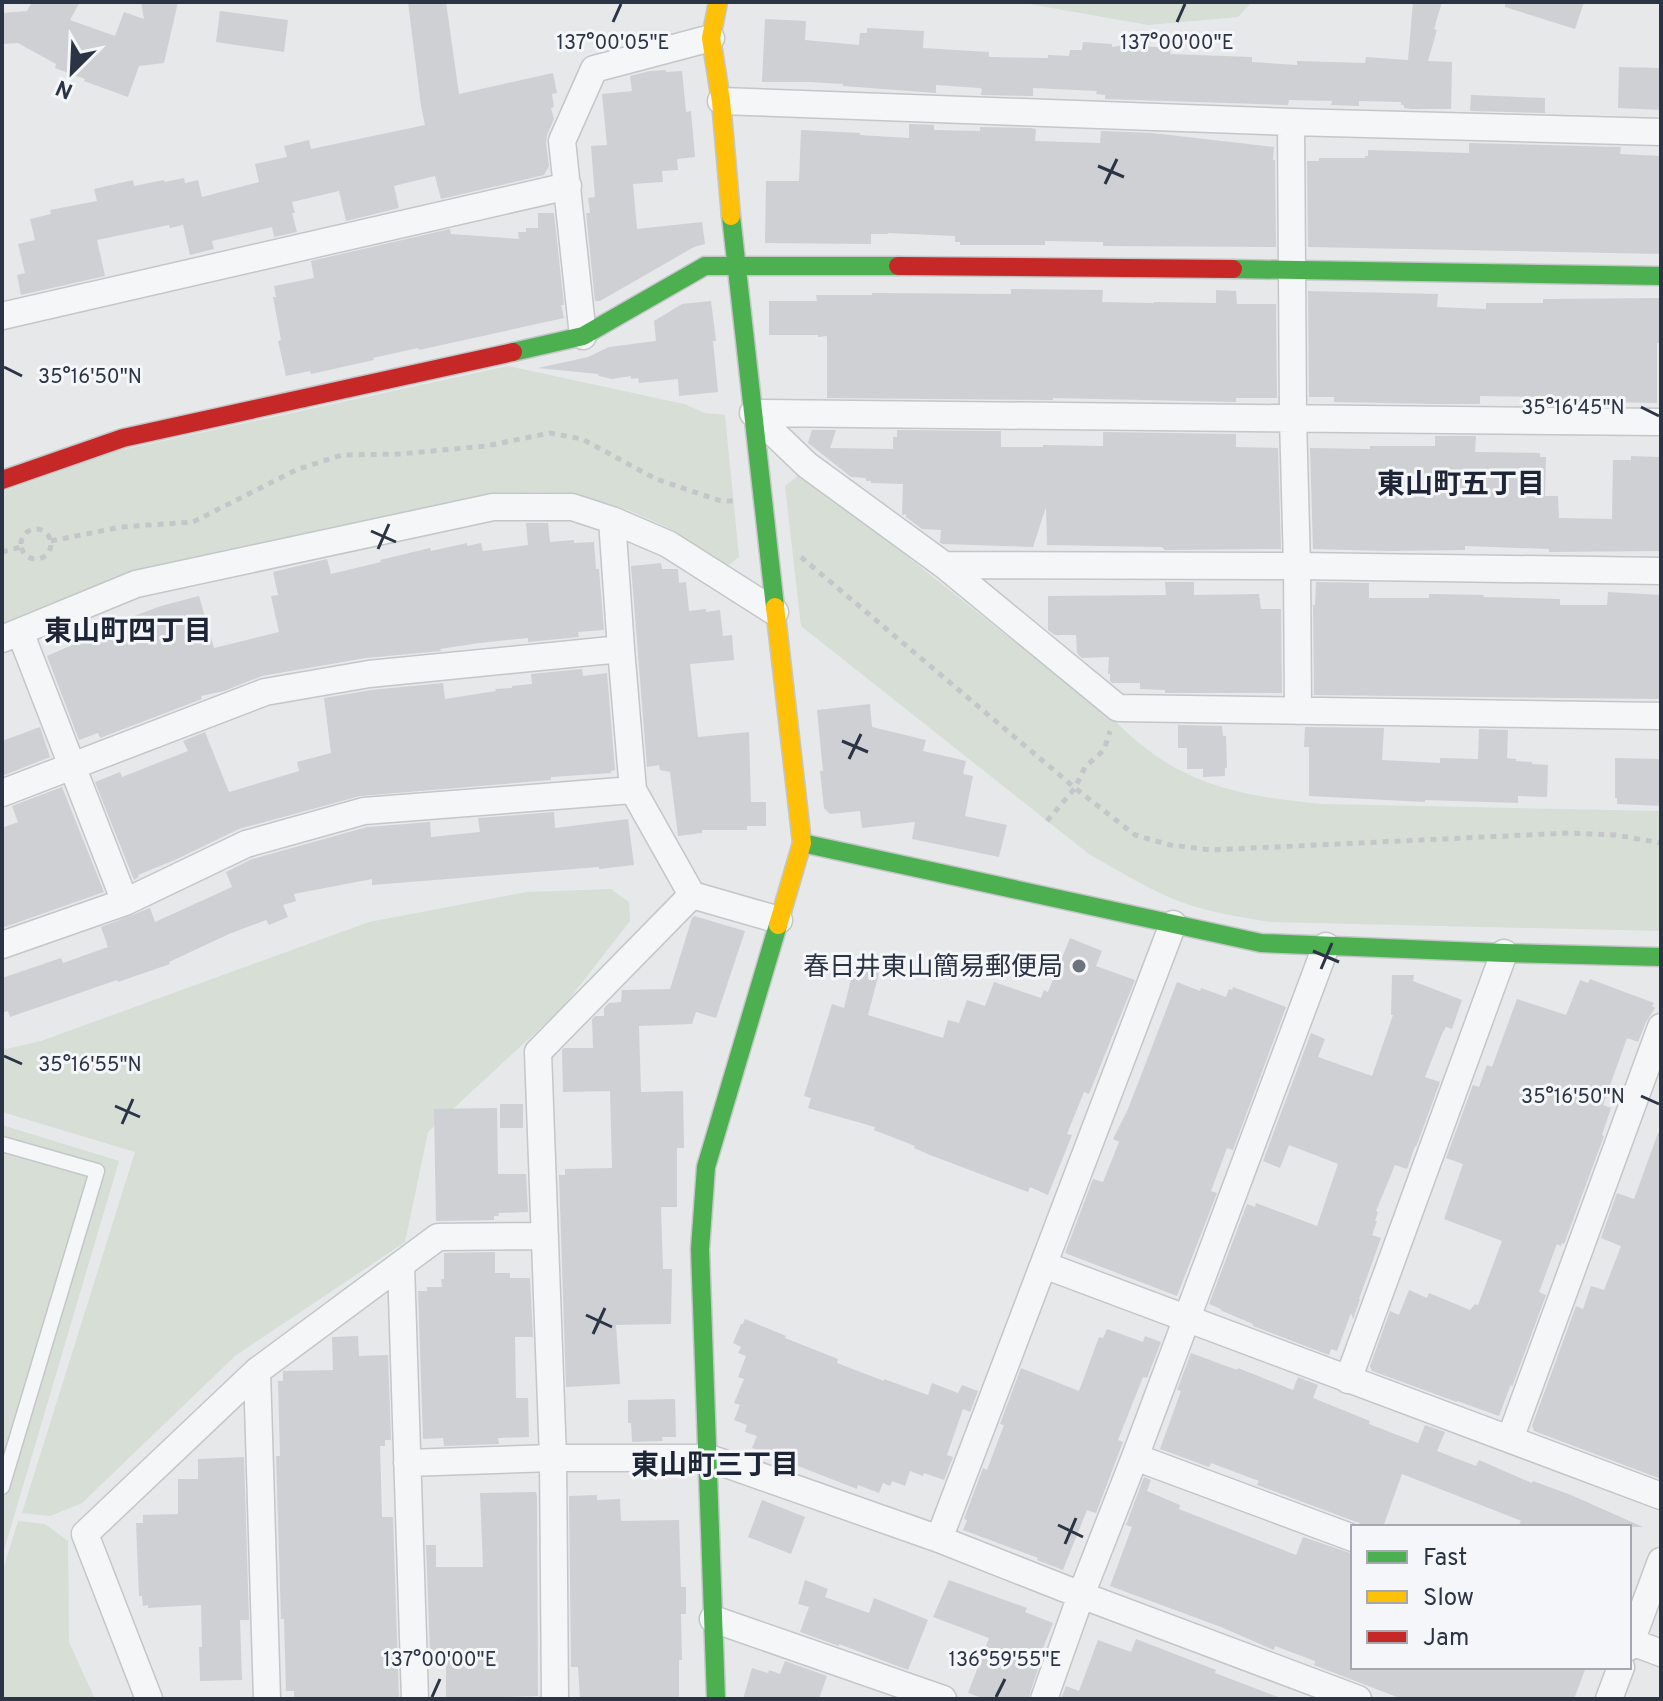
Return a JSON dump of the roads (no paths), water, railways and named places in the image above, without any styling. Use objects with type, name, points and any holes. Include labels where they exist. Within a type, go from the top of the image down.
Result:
[{"type":"street","points":[[716,1699],[700,1249],[706,1167],[802,843],[735,265],[721,101],[711,38],[718,2]]},
{"type":"street","points":[[583,336],[562,141],[594,69],[711,38]]},
{"type":"street","points":[[721,101],[1661,132]]},
{"type":"street","points":[[1291,122],[1298,711]]},
{"type":"street","points":[[2,316],[568,186]]},
{"type":"street","points":[[2,480],[123,438],[583,336],[705,266],[1292,269],[1661,276]]},
{"type":"street","points":[[753,413],[1661,422]]},
{"type":"street","points":[[753,413],[807,465],[944,565],[1118,708],[1661,716]]},
{"type":"street","points":[[125,902],[72,765],[11,635],[136,584],[493,507],[572,507],[612,520],[668,544],[775,612]]},
{"type":"street","points":[[612,520],[633,790],[692,895],[779,920]]},
{"type":"street","points":[[944,565],[1661,571]]},
{"type":"street","points":[[2,793],[265,692],[369,674],[621,649]]},
{"type":"street","points":[[2,945],[125,902],[246,844],[364,811],[633,790]]},
{"type":"street","points":[[802,843],[1261,943],[1661,957]]},
{"type":"street","points":[[555,1699],[553,1458],[538,1052],[692,895]]},
{"type":"street","points":[[939,1539],[1173,924]]},
{"type":"street","points":[[1044,1699],[1326,946]]},
{"type":"street","points":[[1348,1380],[1504,953]]},
{"type":"street","points":[[1510,1439],[1661,1027]]},
{"type":"street","points":[[149,1699],[85,1534],[257,1371],[438,1237],[545,1236]]},
{"type":"street","points":[[401,1265],[415,1699]]},
{"type":"street","points":[[1044,1265],[1661,1496]]},
{"type":"street","points":[[257,1371],[267,1699]]},
{"type":"street","points":[[1135,1457],[1351,1537]]},
{"type":"street","points":[[407,1463],[553,1458],[709,1458],[939,1539],[1358,1699]]},
{"type":"street","points":[[1631,1640],[1661,1561]]},
{"type":"street","points":[[713,1619],[943,1699]]},
{"type":"street","points":[[1631,1643],[1661,1653]]},
{"type":"street","points":[[1609,1699],[1620,1669]]},
{"type":"lane","points":[[2,1144],[97,1171],[5,1465],[2,1487]]},
{"type":"place","name":"春日井東山簡易郵便局","points":[[1079,966]]},
{"type":"district","name":"東山町五丁目","points":[[1461,483]]},
{"type":"district","name":"東山町四丁目","points":[[128,630]]},
{"type":"district","name":"東山町三丁目","points":[[715,1464]]}]
